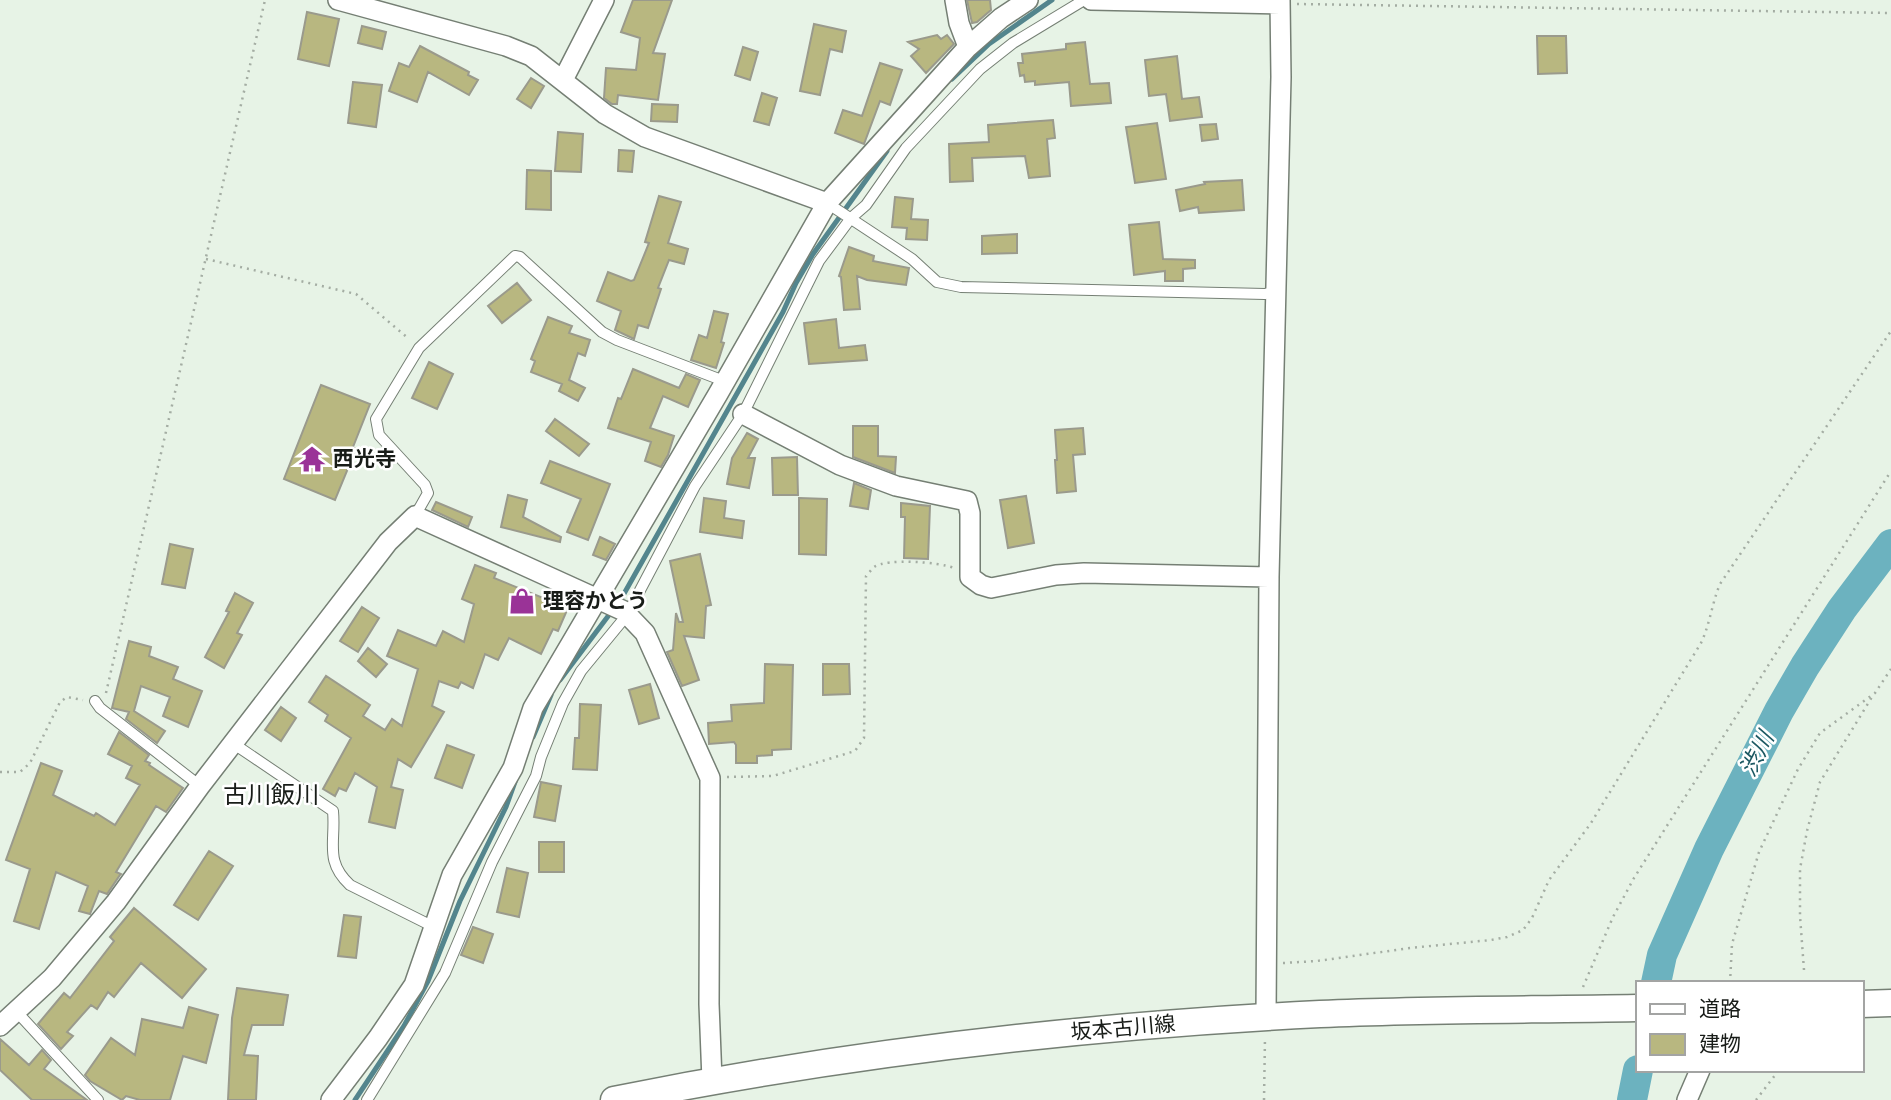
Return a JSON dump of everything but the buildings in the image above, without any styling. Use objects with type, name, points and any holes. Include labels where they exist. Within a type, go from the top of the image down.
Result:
[{"type":"main road","points":[[1863,1003],[1891,1003]]},
{"type":"main road","name":"坂本古川線","points":[[614,1100],[712,1080],[942,1046],[1075,1031],[1323,1014],[1636,1009]]},
{"type":"street","points":[[338,0],[506,46],[531,56],[605,114],[646,137],[830,205]]},
{"type":"street","points":[[563,80],[604,0]]},
{"type":"street","points":[[955,0],[959,23],[968,47]]},
{"type":"street","points":[[331,1100],[414,985],[452,875],[513,768],[533,708],[830,205],[968,47],[1001,18],[1028,0]]},
{"type":"street","points":[[1091,0],[1280,2],[1281,90],[1269,577],[1266,1017]]},
{"type":"street","points":[[743,414],[840,465],[896,486],[967,501],[970,513],[970,577],[981,586],[991,588],[1056,575],[1084,573],[1269,577]]},
{"type":"street","points":[[0,1026],[52,978],[116,902],[200,786],[388,542],[415,516],[626,613],[645,633],[710,778],[709,1004],[712,1080]]},
{"type":"street","points":[[1687,1100],[1699,1072]]},
{"type":"lane","points":[[368,1100],[445,973],[492,862],[536,776],[563,703],[581,671],[626,613],[695,486],[743,414],[818,261],[850,218],[866,205],[906,148],[980,69],[1013,43],[1084,0]]},
{"type":"lane","points":[[830,205],[912,259],[937,282],[961,287],[1237,293],[1276,291]]},
{"type":"lane","points":[[415,516],[428,493],[425,485],[379,435],[376,419],[419,348],[515,256],[520,257],[602,331],[617,340],[724,382]]},
{"type":"lane","points":[[95,701],[100,708],[200,786]]},
{"type":"lane","points":[[234,744],[333,811],[332,858],[340,876],[350,885],[434,927]]},
{"type":"lane","points":[[15,1010],[98,1100]]},
{"type":"path","points":[[0,772],[20,772],[30,763],[60,702],[67,697],[95,701],[103,698],[107,691],[265,0]]},
{"type":"path","points":[[1280,2],[1891,13]]},
{"type":"path","points":[[206,259],[356,294],[419,348]]},
{"type":"path","points":[[1266,963],[1317,961],[1491,940],[1523,930],[1532,918],[1549,880],[1591,822],[1701,643],[1720,584],[1891,331]]},
{"type":"path","points":[[1574,1009],[1594,959],[1634,878],[1891,471]]},
{"type":"path","points":[[710,778],[773,775],[855,751],[864,738],[866,576],[873,568],[893,562],[945,565],[970,577]]},
{"type":"path","points":[[1804,970],[1800,869],[1820,782],[1891,669]]},
{"type":"path","points":[[1730,981],[1732,944],[1759,852],[1774,816],[1820,733],[1875,694]]},
{"type":"path","points":[[1264,1100],[1266,1017]]},
{"type":"path","points":[[1756,1100],[1777,1072]]},
{"type":"waterway","points":[[952,79],[989,44],[1052,0]]},
{"type":"waterway","points":[[560,680],[621,599],[813,254],[887,151]]},
{"type":"waterway","name":"渋川","points":[[1656,981],[1662,955],[1709,849],[1779,711],[1842,609],[1891,544]]},
{"type":"waterway","points":[[533,737],[551,695]]},
{"type":"waterway","points":[[355,1100],[404,1026],[428,981],[460,901],[506,807],[515,782]]},
{"type":"waterway","name":"渋川","points":[[1632,1100],[1638,1072]]},
{"type":"place","name":"西光寺","points":[[312,459]]},
{"type":"place","name":"理容かとう","points":[[522,601]]},
{"type":"district","name":"古川飯川","points":[[271,795]]}]
